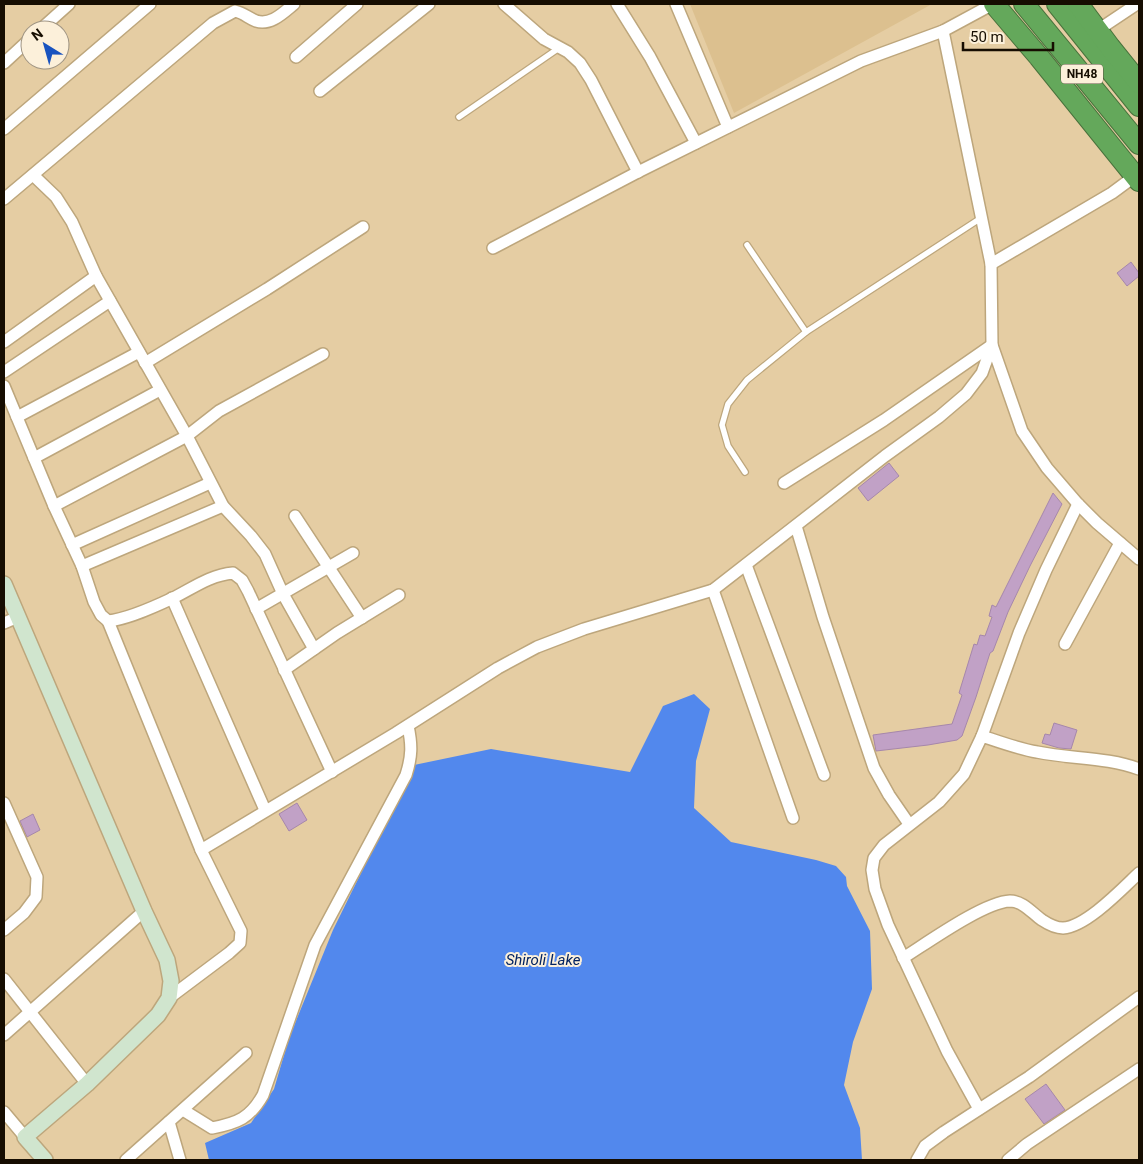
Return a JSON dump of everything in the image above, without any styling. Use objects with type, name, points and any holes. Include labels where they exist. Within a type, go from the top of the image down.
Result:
[{"type":"highway","points":[[993,4],[1039,57],[1137,178]]},
{"type":"highway","name":"NH48","points":[[1024,4],[1139,144]]},
{"type":"highway","name":"NH48","points":[[1057,4],[1139,106]]},
{"type":"highway","points":[[1078,4],[1139,83]]},
{"type":"street","points":[[51,20],[69,4]]},
{"type":"street","points":[[4,129],[150,4]]},
{"type":"street","points":[[4,198],[171,57],[225,16],[235,11],[243,12],[257,22],[264,22],[277,18],[294,4]]},
{"type":"street","points":[[296,57],[357,4]]},
{"type":"street","points":[[320,91],[429,4]]},
{"type":"street","points":[[504,4],[544,39],[568,52],[580,62],[638,172]]},
{"type":"street","points":[[617,4],[650,57],[696,143]]},
{"type":"street","points":[[676,4],[728,127]]},
{"type":"street","points":[[493,248],[638,172],[861,61],[943,31],[993,4]]},
{"type":"street","points":[[1098,30],[1137,4]]},
{"type":"street","points":[[943,31],[991,264],[992,345],[1022,431],[1047,468],[1078,504],[1139,559]]},
{"type":"street","points":[[4,63],[20,48]]},
{"type":"street","points":[[33,175],[56,198],[72,222],[96,276],[187,436],[210,484],[223,506],[265,554],[283,594],[314,649]]},
{"type":"street","points":[[991,264],[1137,178]]},
{"type":"street","points":[[145,363],[363,227]]},
{"type":"street","points":[[4,342],[96,276]]},
{"type":"street","points":[[4,372],[110,301]]},
{"type":"street","points":[[784,483],[884,420],[992,345]]},
{"type":"street","points":[[201,850],[408,726],[498,668],[537,647],[584,629],[713,590],[966,394],[982,373],[992,345]]},
{"type":"street","points":[[17,417],[139,352]]},
{"type":"street","points":[[54,506],[187,436],[219,412],[323,354]]},
{"type":"street","points":[[4,386],[54,506],[82,566],[94,602],[108,621],[201,850],[241,931],[240,943],[169,998],[158,1015],[87,1084],[26,1137]]},
{"type":"street","points":[[34,458],[160,390]]},
{"type":"street","points":[[72,545],[210,484]]},
{"type":"street","points":[[979,1109],[947,1051],[888,925],[875,889],[872,870],[874,858],[884,845],[939,802],[964,774],[982,736],[1019,633],[1046,570],[1078,504]]},
{"type":"street","points":[[82,566],[223,506]]},
{"type":"street","points":[[295,516],[362,618]]},
{"type":"street","points":[[796,526],[823,617],[874,768],[889,795],[909,824]]},
{"type":"street","points":[[1066,644],[1120,543]]},
{"type":"street","points":[[256,609],[353,553]]},
{"type":"street","points":[[746,565],[824,774]]},
{"type":"street","points":[[108,621],[118,620],[172,598],[222,574],[233,573],[242,580],[332,772]]},
{"type":"street","points":[[4,584],[144,911],[167,960],[171,981],[169,998]]},
{"type":"street","points":[[713,590],[793,818]]},
{"type":"street","points":[[284,670],[399,595]]},
{"type":"street","points":[[172,598],[265,810]]},
{"type":"street","points":[[4,623],[18,617]]},
{"type":"street","points":[[182,1110],[212,1128],[233,1124],[255,1109],[263,1095],[315,945],[406,775],[411,759],[408,726]]},
{"type":"street","points":[[982,736],[1036,752],[1125,764],[1139,769]]},
{"type":"street","points":[[4,803],[37,878],[36,896],[24,913],[4,930]]},
{"type":"street","points":[[903,958],[975,914],[999,902],[1012,901],[1024,905],[1049,925],[1062,928],[1078,924],[1139,873]]},
{"type":"street","points":[[4,1036],[144,911]]},
{"type":"street","points":[[4,979],[87,1084]]},
{"type":"street","points":[[917,1160],[925,1146],[944,1132],[1029,1077],[1139,997]]},
{"type":"street","points":[[126,1160],[246,1053]]},
{"type":"street","points":[[1008,1160],[1035,1139],[1139,1069]]},
{"type":"street","points":[[4,1112],[45,1160]]},
{"type":"street","points":[[169,1122],[180,1160]]},
{"type":"lane","points":[[459,117],[559,48]]},
{"type":"lane","points":[[746,472],[728,446],[722,426],[728,404],[747,380],[806,332],[981,218]]},
{"type":"lane","points":[[748,245],[806,332]]},
{"type":"shaded area","points":[[690,4],[932,4],[734,113]]},
{"type":"water","name":"Shiroli Lake","points":[[694,694],[710,709],[696,761],[694,808],[731,842],[836,866],[846,877],[847,886],[870,931],[872,989],[853,1042],[844,1085],[860,1128],[862,1160],[209,1160],[205,1143],[251,1123],[274,1089],[289,1038],[333,930],[414,765],[491,749],[630,772],[663,706]]},
{"type":"building","points":[[1131,262],[1139,276],[1127,286],[1117,273]]},
{"type":"building","points":[[889,463],[899,476],[868,501],[858,488]]},
{"type":"building","points":[[1053,493],[1062,504],[1030,566],[1008,612],[993,651],[990,653],[962,736],[957,740],[876,751],[873,735],[952,724],[962,695],[959,693],[974,644],[977,645],[980,635],[985,636],[992,617],[989,616],[992,605],[996,607]]},
{"type":"building","points":[[1054,723],[1077,730],[1071,749],[1042,743],[1045,734],[1050,735]]},
{"type":"building","points":[[297,803],[307,820],[289,831],[279,814]]},
{"type":"building","points":[[33,814],[40,830],[27,837],[20,821]]},
{"type":"building","points":[[1046,1084],[1065,1110],[1044,1124],[1025,1099]]}]
